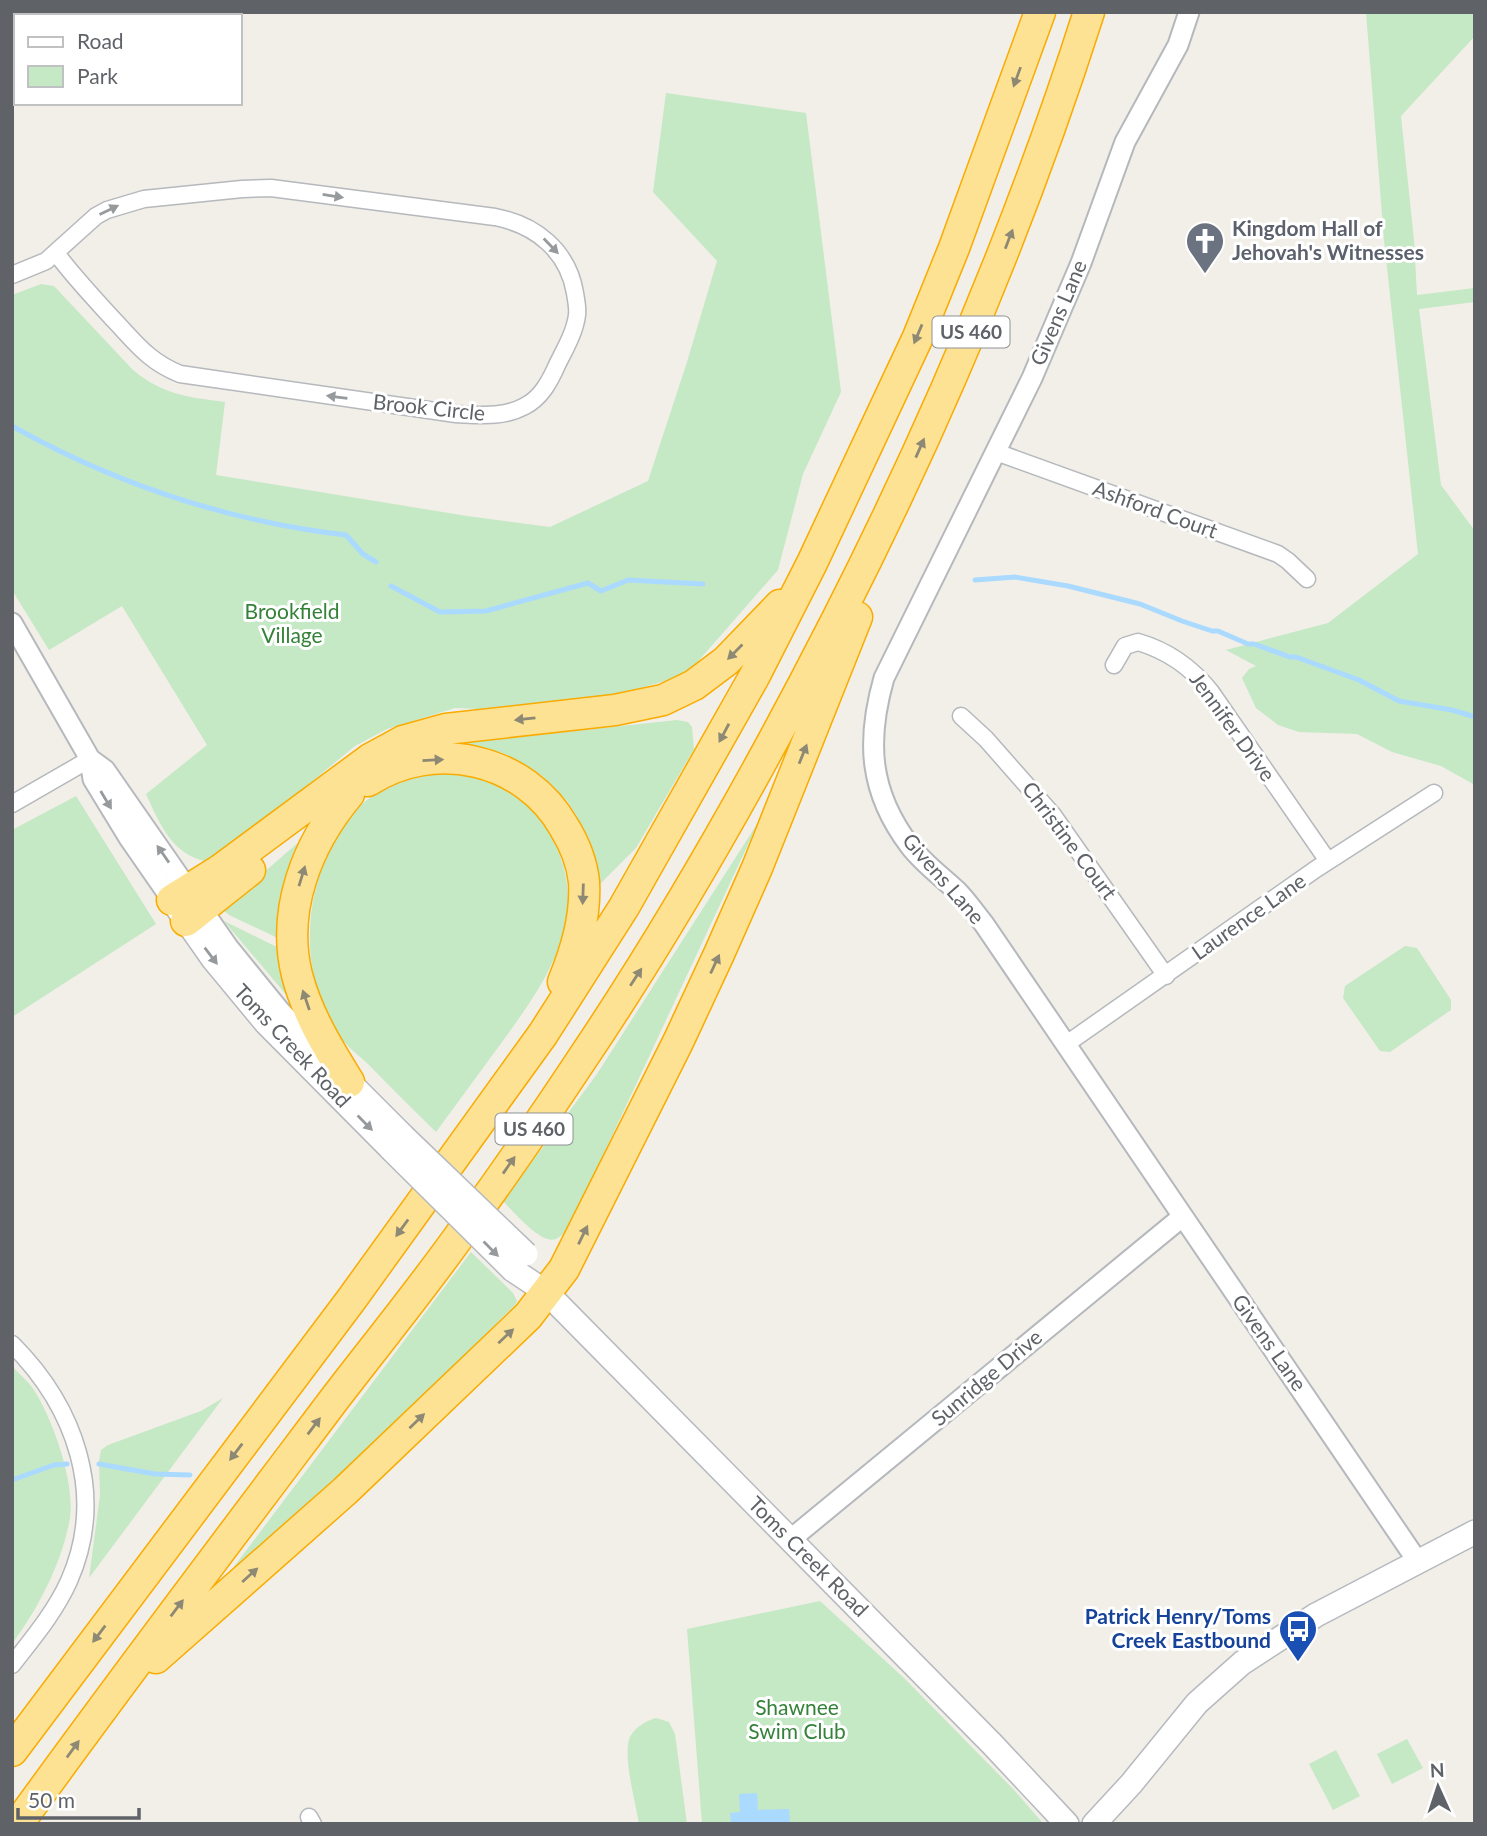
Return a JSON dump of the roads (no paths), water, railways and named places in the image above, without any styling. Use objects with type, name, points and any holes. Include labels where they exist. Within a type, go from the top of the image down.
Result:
[{"type":"highway","name":"US 460","points":[[12,1751],[351,1300],[542,1034],[624,907],[720,740],[812,563],[918,337],[954,248],[1040,12]]},
{"type":"highway","name":"US 460","points":[[18,1824],[107,1702],[463,1232],[666,930],[762,763],[892,510],[1000,263],[1043,149],[1089,12]]},
{"type":"highway","points":[[107,1702],[345,1491],[528,1316],[577,1247],[678,1042],[752,880],[858,615],[892,510]]},
{"type":"highway","points":[[186,905],[220,870],[361,765],[403,741],[446,729],[627,708],[679,694],[726,662],[778,607],[812,563]]},
{"type":"highway","points":[[186,905],[387,769],[422,760],[462,759],[501,769],[533,788],[556,811],[574,844],[584,881],[583,918],[572,960],[542,1034]]},
{"type":"highway","points":[[349,794],[331,816],[304,867],[296,897],[293,928],[297,974],[309,1009],[325,1043],[349,1082]]},
{"type":"main road","name":"Toms Creek Road","points":[[186,905],[213,959],[266,1023],[397,1142],[519,1262],[992,1744],[1067,1824]]},
{"type":"main road","name":"Toms Creek Road","points":[[349,1082],[397,1142]]},
{"type":"main road","points":[[1094,1824],[1131,1784],[1179,1723],[1233,1670],[1300,1625],[1475,1532]]},
{"type":"street","name":"Givens Lane","points":[[1189,12],[1178,45],[1125,142],[1065,303],[996,452],[884,678],[874,718],[872,747],[875,772],[894,821],[911,847],[959,893],[984,924],[1418,1562]]},
{"type":"street","name":"Brook Circle","points":[[12,275],[46,261],[96,216],[127,203],[242,188],[301,191],[495,217],[524,226],[549,243],[561,257],[573,284],[577,316],[554,371],[532,402],[501,415],[456,414],[180,374],[157,364],[139,348],[75,278],[56,253]]},
{"type":"street","name":"Ashford Court","points":[[996,452],[1278,554],[1307,579]]},
{"type":"street","name":"Toms Creek Road","points":[[12,623],[90,759],[105,770],[186,905],[228,947],[280,1011],[349,1082]]},
{"type":"street","name":"Jennifer Drive","points":[[1114,665],[1125,646],[1139,642],[1171,656],[1196,674],[1212,692],[1328,862]]},
{"type":"street","name":"Christine Court","points":[[961,716],[995,749],[1053,815],[1166,976]]},
{"type":"street","points":[[12,804],[90,759]]},
{"type":"street","name":"Laurence Lane","points":[[1065,1045],[1328,862],[1434,793]]},
{"type":"street","name":"Sunridge Drive","points":[[791,1539],[1182,1217]]},
{"type":"street","points":[[12,1343],[30,1362],[60,1404],[79,1455],[86,1496],[83,1539],[69,1582],[48,1619],[12,1665]]},
{"type":"water","points":[[757,1793],[758,1810],[789,1809],[790,1824],[731,1824],[730,1813],[740,1812],[739,1794]]},
{"type":"waterway","points":[[12,426],[92,466],[174,497],[258,520],[346,535],[363,554],[376,562]]},
{"type":"waterway","points":[[975,580],[1015,577],[1068,586],[1140,604],[1248,644],[1296,657],[1359,680],[1399,701],[1452,710],[1475,717]]},
{"type":"waterway","points":[[391,586],[440,612],[486,611],[588,583],[601,591],[628,580],[703,584]]},
{"type":"waterway","points":[[12,1480],[54,1465],[67,1464]]},
{"type":"waterway","points":[[99,1464],[155,1474],[190,1475]]},
{"type":"place","name":"Kingdom Hall of Jehovah's Witnesses","points":[[1205,275]]},
{"type":"place","name":"Patrick Henry/Toms Creek Eastbound","points":[[1298,1663]]},
{"type":"park label","name":"Brookfield Village","points":[[292,624]]},
{"type":"park label","name":"Shawnee Swim Club","points":[[797,1720]]}]
